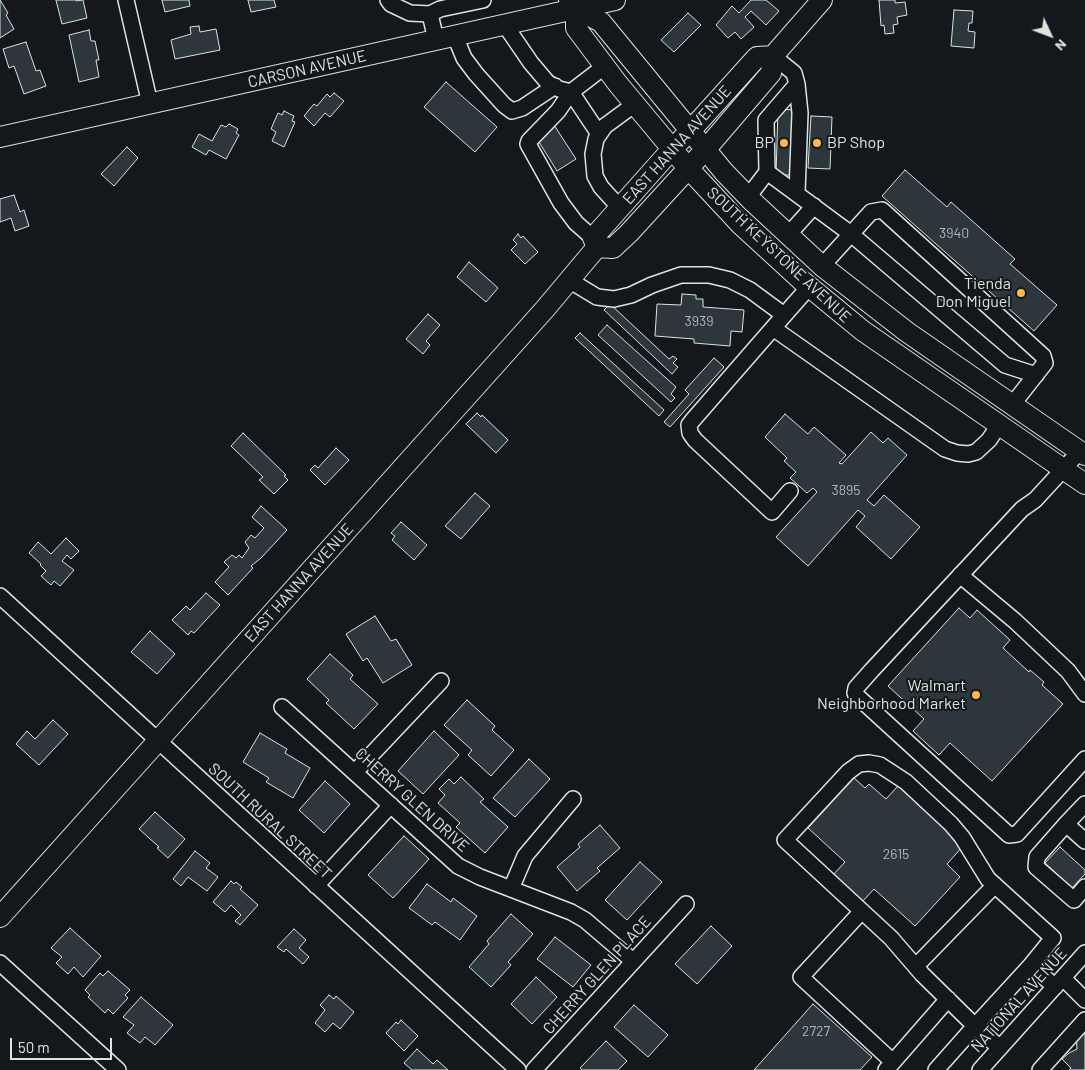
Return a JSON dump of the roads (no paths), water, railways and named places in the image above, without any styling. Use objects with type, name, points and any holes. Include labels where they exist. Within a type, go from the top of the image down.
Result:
[{"type":"main road","name":"CARSON AVENUE","points":[[0,137],[505,25],[573,4],[615,0]]},
{"type":"main road","name":"EAST HANNA AVENUE","points":[[595,242],[613,248],[629,233],[706,150],[771,73],[773,56],[822,0]]},
{"type":"main road","name":"SOUTH KEYSTONE AVENUE","points":[[573,4],[576,28],[605,66],[688,168],[742,225],[809,287],[863,331],[1085,484]]},
{"type":"main road","name":"SOUTH KEYSTONE AVENUE","points":[[573,4],[601,22],[724,172],[822,266],[907,332],[1082,453]]},
{"type":"main road","name":"EAST HANNA AVENUE","points":[[0,917],[545,309],[570,280],[620,208],[672,149],[756,57],[773,56]]},
{"type":"main road","points":[[999,425],[1012,405]]},
{"type":"street","points":[[126,0],[150,104]]},
{"type":"street","points":[[388,0],[391,4],[410,13],[430,14],[440,9],[483,0]]},
{"type":"street","points":[[430,14],[445,38],[504,105],[512,111],[522,108],[555,86]]},
{"type":"street","points":[[505,25],[531,63],[548,83],[571,92],[599,134]]},
{"type":"street","points":[[773,56],[794,74],[797,84],[800,113],[797,194]]},
{"type":"street","points":[[595,242],[576,223],[561,203],[528,144],[531,137],[558,111],[571,92],[605,66]]},
{"type":"street","points":[[748,197],[767,172],[766,120],[797,84]]},
{"type":"street","points":[[746,102],[766,120]]},
{"type":"street","points":[[620,208],[595,176],[593,154],[596,139],[605,126],[635,104]]},
{"type":"street","points":[[767,172],[851,234],[1005,364],[1036,375]]},
{"type":"street","points":[[788,235],[814,206]]},
{"type":"street","points":[[822,266],[871,212],[882,210],[1043,356],[1045,363],[1012,405]]},
{"type":"street","points":[[570,280],[597,297],[614,299],[631,295],[681,275],[709,275],[730,280],[750,290],[784,316]]},
{"type":"street","points":[[790,491],[772,512],[695,440],[690,433],[689,426],[809,287]]},
{"type":"street","points":[[773,328],[945,449],[957,453],[968,454],[976,452],[989,440],[999,425]]},
{"type":"street","points":[[1082,453],[1063,469],[1035,500],[1022,508],[856,688],[855,693],[1009,835],[1017,834],[1085,759]]},
{"type":"street","points":[[960,575],[1015,621],[1068,671],[1085,694]]},
{"type":"street","name":"SOUTH RURAL STREET","points":[[0,596],[518,1070]]},
{"type":"street","points":[[355,772],[441,681]]},
{"type":"street","name":"CHERRY GLEN DRIVE","points":[[282,706],[458,866],[480,877],[564,908],[580,916],[633,961]]},
{"type":"street","points":[[936,1070],[975,1026],[1031,965],[1053,938],[988,879],[962,837],[951,824],[906,782],[880,765],[869,762],[859,764],[848,772],[785,840],[891,938],[948,1000],[975,1026],[1000,1048]]},
{"type":"street","points":[[511,888],[525,856],[573,799]]},
{"type":"street","points":[[1085,804],[1037,857],[1036,867],[1074,900],[1085,887]]},
{"type":"street","points":[[316,886],[391,805]]},
{"type":"street","points":[[1066,824],[1085,841]]},
{"type":"street","points":[[916,966],[995,885]]},
{"type":"street","name":"CHERRY GLEN PLACE","points":[[534,1070],[686,904]]},
{"type":"street","points":[[862,911],[801,977],[889,1066],[948,1000]]},
{"type":"street","name":"NATIONAL AVENUE","points":[[980,1070],[1085,953]]},
{"type":"street","points":[[0,963],[118,1070]]},
{"type":"street","points":[[1031,965],[1085,1000]]},
{"type":"street","points":[[1040,1070],[1085,1020]]},
{"type":"place","name":"BP","points":[[784,143]]},
{"type":"place","name":"BP Shop","points":[[817,143]]},
{"type":"place","name":"Tienda Don Miguel","points":[[1021,293]]},
{"type":"place","name":"Walmart Neighborhood Market","points":[[976,695]]}]
